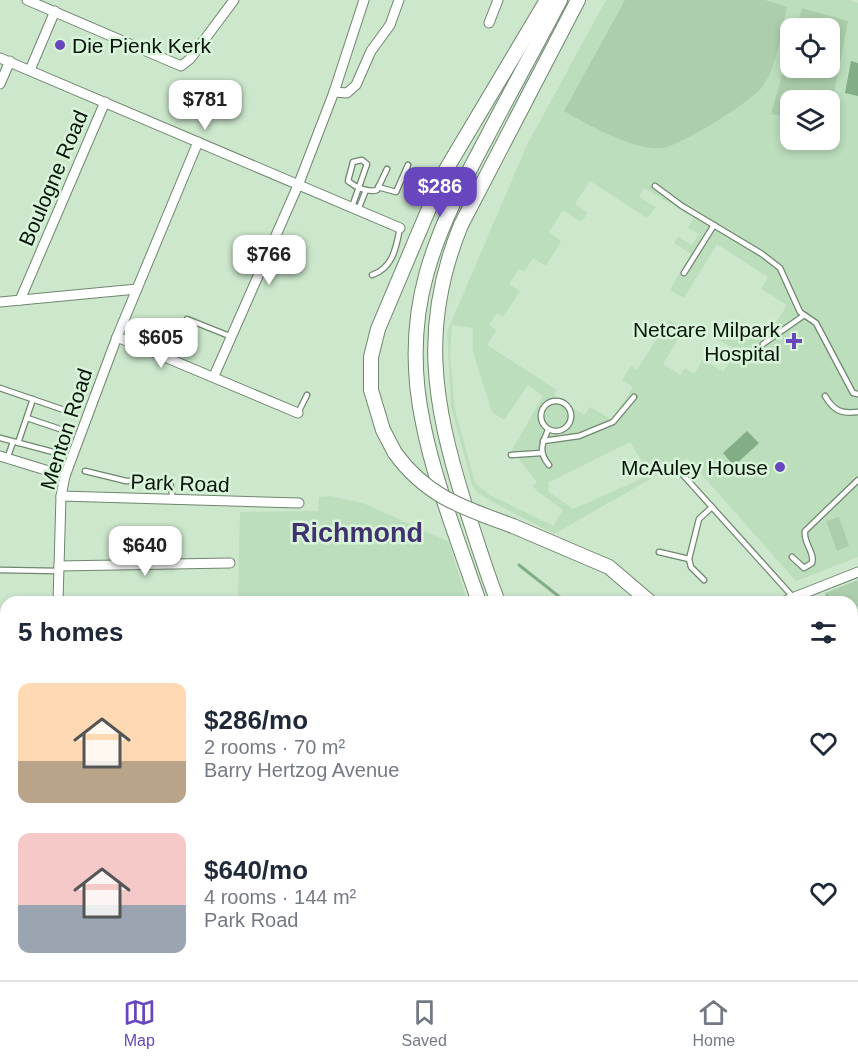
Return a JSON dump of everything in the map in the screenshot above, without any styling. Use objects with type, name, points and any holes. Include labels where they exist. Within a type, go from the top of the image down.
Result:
[{"type":"main road","points":[[548,0],[444,173],[378,329],[371,357],[371,390],[382,430],[395,453],[418,480],[444,499],[609,567],[643,596]]},
{"type":"main road","points":[[477,596],[422,422],[417,368],[419,309],[431,252],[448,210],[560,0]]},
{"type":"main road","points":[[496,596],[442,429],[435,358],[439,296],[448,259],[461,225],[578,0]]},
{"type":"street","points":[[27,0],[179,66],[186,64],[234,0]]},
{"type":"street","points":[[214,376],[299,183],[334,92],[364,0]]},
{"type":"street","points":[[334,92],[347,93],[356,85],[375,43],[390,25],[399,0]]},
{"type":"street","points":[[489,23],[498,0]]},
{"type":"street","points":[[30,70],[55,11]]},
{"type":"street","points":[[0,58],[299,183],[400,228]]},
{"type":"street","points":[[0,84],[10,62]]},
{"type":"street","name":"Boulogne Road","points":[[20,300],[105,102]]},
{"type":"street","name":"Menton Road","points":[[58,596],[61,496],[65,476],[117,337],[198,142]]},
{"type":"street","points":[[0,302],[137,289]]},
{"type":"street","points":[[117,337],[298,413]]},
{"type":"street","points":[[4,458],[65,476]]},
{"type":"street","name":"Park Road","points":[[61,496],[299,503]]},
{"type":"street","points":[[59,569],[230,563]]},
{"type":"street","points":[[797,596],[858,572]]},
{"type":"lane","points":[[355,208],[360,188],[367,164],[363,160],[356,160],[352,165],[348,180],[360,188],[375,191],[387,168]]},
{"type":"lane","points":[[378,188],[396,192],[408,165]]},
{"type":"lane","points":[[655,186],[762,254],[780,268],[803,316],[816,323],[853,393],[858,394]]},
{"type":"lane","points":[[355,208],[366,190]]},
{"type":"lane","points":[[684,273],[714,225]]},
{"type":"lane","points":[[372,276],[384,270],[390,262],[400,228]]},
{"type":"lane","points":[[763,344],[803,316]]},
{"type":"lane","points":[[188,319],[232,337]]},
{"type":"lane","points":[[0,388],[67,411]]},
{"type":"lane","points":[[298,413],[307,394]]},
{"type":"lane","points":[[825,396],[832,407],[839,412],[858,412]]},
{"type":"lane","points":[[543,441],[579,436],[613,422],[634,397]]},
{"type":"lane","points":[[4,458],[27,418],[33,399]]},
{"type":"lane","points":[[550,401],[567,409],[572,418],[562,430],[548,430],[543,422],[542,409],[550,401]]},
{"type":"lane","points":[[27,418],[66,431]]},
{"type":"lane","points":[[548,430],[541,453],[549,465]]},
{"type":"lane","points":[[0,438],[57,453]]},
{"type":"lane","points":[[512,455],[541,453]]},
{"type":"lane","points":[[675,466],[793,596]]},
{"type":"lane","points":[[85,471],[126,481],[170,481],[173,501]]},
{"type":"lane","points":[[792,557],[804,568],[812,563],[813,556],[804,537],[805,531],[858,480]]},
{"type":"lane","points":[[704,580],[691,567],[689,559],[699,519],[712,507]]},
{"type":"lane","points":[[659,552],[689,559]]},
{"type":"lane","points":[[0,570],[59,569]]},
{"type":"shaded area","points":[[606,0],[850,0],[858,3],[858,557],[796,581],[687,458],[554,534],[491,501],[477,492],[472,484],[451,406],[447,332],[527,145]],"holes":[[[590,181],[647,218],[656,207],[639,197],[644,188],[694,218],[688,228],[699,234],[692,245],[678,237],[674,243],[691,254],[670,290],[684,298],[717,244],[768,277],[761,289],[787,305],[764,342],[754,336],[752,339],[725,322],[715,337],[737,351],[723,372],[703,359],[694,374],[685,368],[680,375],[663,364],[684,329],[669,320],[637,370],[631,366],[622,380],[633,387],[612,420],[590,407],[584,415],[554,396],[557,390],[487,345],[496,330],[489,325],[497,313],[503,317],[520,291],[509,284],[519,269],[524,272],[533,258],[546,266],[561,241],[549,232],[563,210],[581,222],[588,213],[575,204]],[[452,325],[473,328],[473,352],[492,412],[504,420],[528,385],[543,396],[512,450],[537,482],[533,486],[536,490],[563,510],[553,526],[490,495],[475,483],[455,410],[450,354]],[[630,442],[650,475],[573,509],[548,491],[549,482]]]},
{"type":"shaded area","points":[[625,0],[765,0],[787,7],[785,18],[780,18],[780,41],[776,58],[763,86],[757,93],[716,122],[684,140],[662,148],[638,145],[598,130],[564,111]]},
{"type":"shaded area","points":[[802,8],[837,18],[799,18]]},
{"type":"shaded area","points":[[840,19],[848,21],[840,62]]},
{"type":"shaded area","points":[[851,61],[858,63],[858,96],[845,93]]},
{"type":"shaded area","points":[[781,78],[837,78],[835,90],[780,90],[780,116],[771,114]]},
{"type":"shaded area","points":[[747,431],[759,443],[734,466],[723,453]]},
{"type":"shaded area","points":[[330,496],[363,503],[449,542],[465,596],[238,596],[240,512],[318,511],[319,497]]},
{"type":"shaded area","points":[[839,517],[849,546],[837,551],[826,521]]},
{"type":"shaded area","points":[[858,580],[858,596],[825,596],[825,593]]},
{"type":"waterway","points":[[519,565],[558,596]]},
{"type":"place","name":"Die Pienk Kerk","points":[[60,45]]},
{"type":"place","name":"Netcare Milpark Hospital","points":[[794,341]]},
{"type":"place","name":"McAuley House","points":[[780,467]]},
{"type":"district","name":"Richmond","points":[[357,533]]}]
